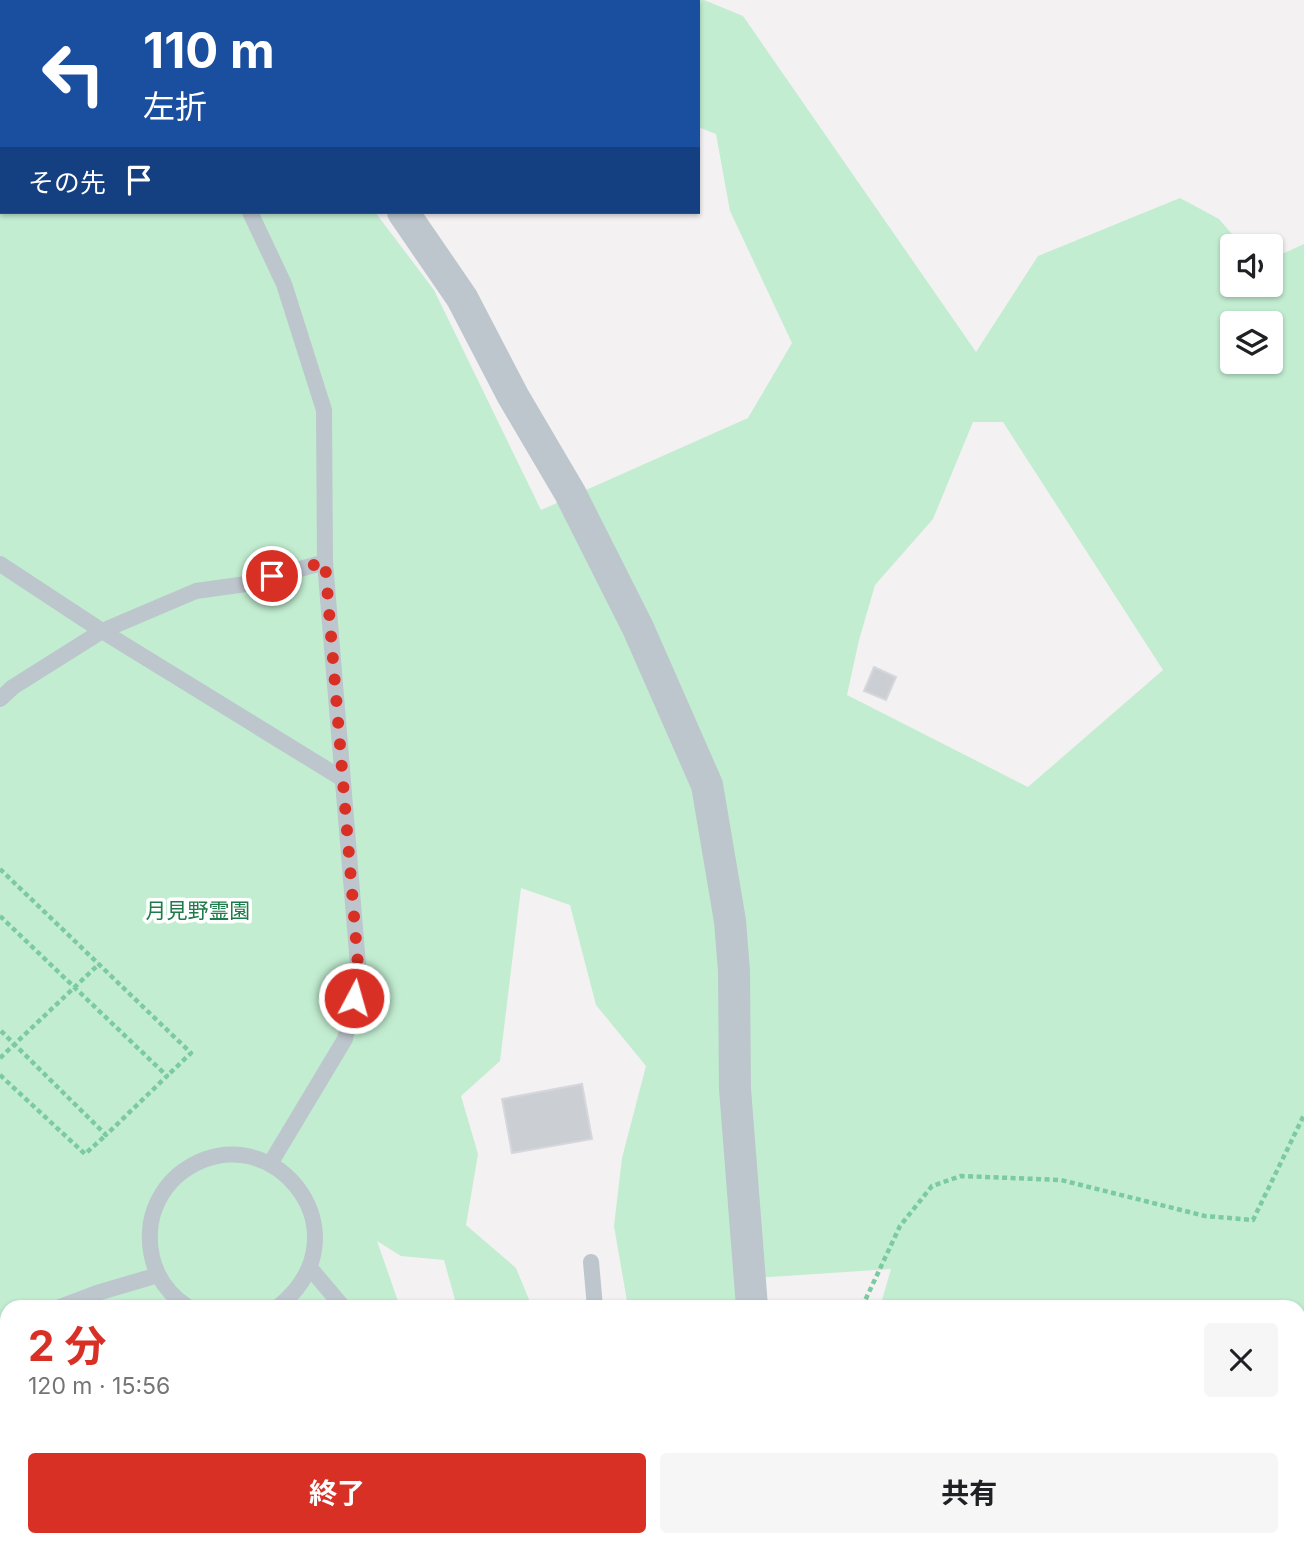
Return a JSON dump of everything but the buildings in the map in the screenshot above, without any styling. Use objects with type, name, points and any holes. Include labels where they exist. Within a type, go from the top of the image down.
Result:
[{"type":"street","points":[[405,214],[462,299],[513,396],[570,493],[638,628],[706,785],[730,921],[734,971],[735,1089],[751,1300]]},
{"type":"lane","points":[[251,214],[284,284],[324,410],[325,562],[359,977],[345,1039],[270,1164]]},
{"type":"lane","points":[[0,699],[13,687],[102,631],[196,591],[246,584],[325,562]]},
{"type":"lane","points":[[0,564],[102,631],[341,778]]},
{"type":"lane","points":[[179,1300],[167,1290],[152,1259],[150,1225],[155,1208],[174,1179],[187,1168],[219,1156],[237,1155],[270,1164],[285,1174],[297,1186],[310,1209],[315,1234],[310,1268],[296,1290],[285,1300]]},
{"type":"lane","points":[[591,1262],[594,1300]]},
{"type":"lane","points":[[310,1268],[337,1300]]},
{"type":"lane","points":[[78,1300],[158,1275]]},
{"type":"path","points":[[0,869],[191,1053],[85,1154],[0,1075]]},
{"type":"path","points":[[0,878],[5,873]]},
{"type":"path","points":[[0,916],[167,1076]]},
{"type":"path","points":[[0,1058],[99,964]]},
{"type":"path","points":[[0,1030],[106,1135]]},
{"type":"path","points":[[865,1300],[900,1226],[932,1186],[961,1176],[1061,1180],[1205,1216],[1253,1220],[1304,1115]]},
{"type":"green space","name":"月見野霊園","points":[[700,0],[743,16],[976,352],[1038,256],[1180,198],[1219,219],[1232,234],[1220,234],[1220,297],[1283,297],[1283,254],[1304,244],[1304,1300],[882,1300],[891,1269],[738,1279],[739,1300],[627,1300],[614,1226],[622,1158],[646,1066],[596,1005],[570,905],[521,888],[500,1061],[461,1096],[478,1154],[466,1225],[516,1268],[529,1300],[455,1300],[444,1260],[401,1256],[377,1241],[398,1300],[0,1300],[0,214],[377,214],[434,290],[541,510],[748,418],[792,343],[730,211],[716,134],[700,128]],"holes":[[[973,422],[1003,422],[1163,670],[1028,787],[847,695],[875,585],[933,519]]]},
{"type":"route","points":[[272,576],[325,562],[359,977],[354,998]]}]
